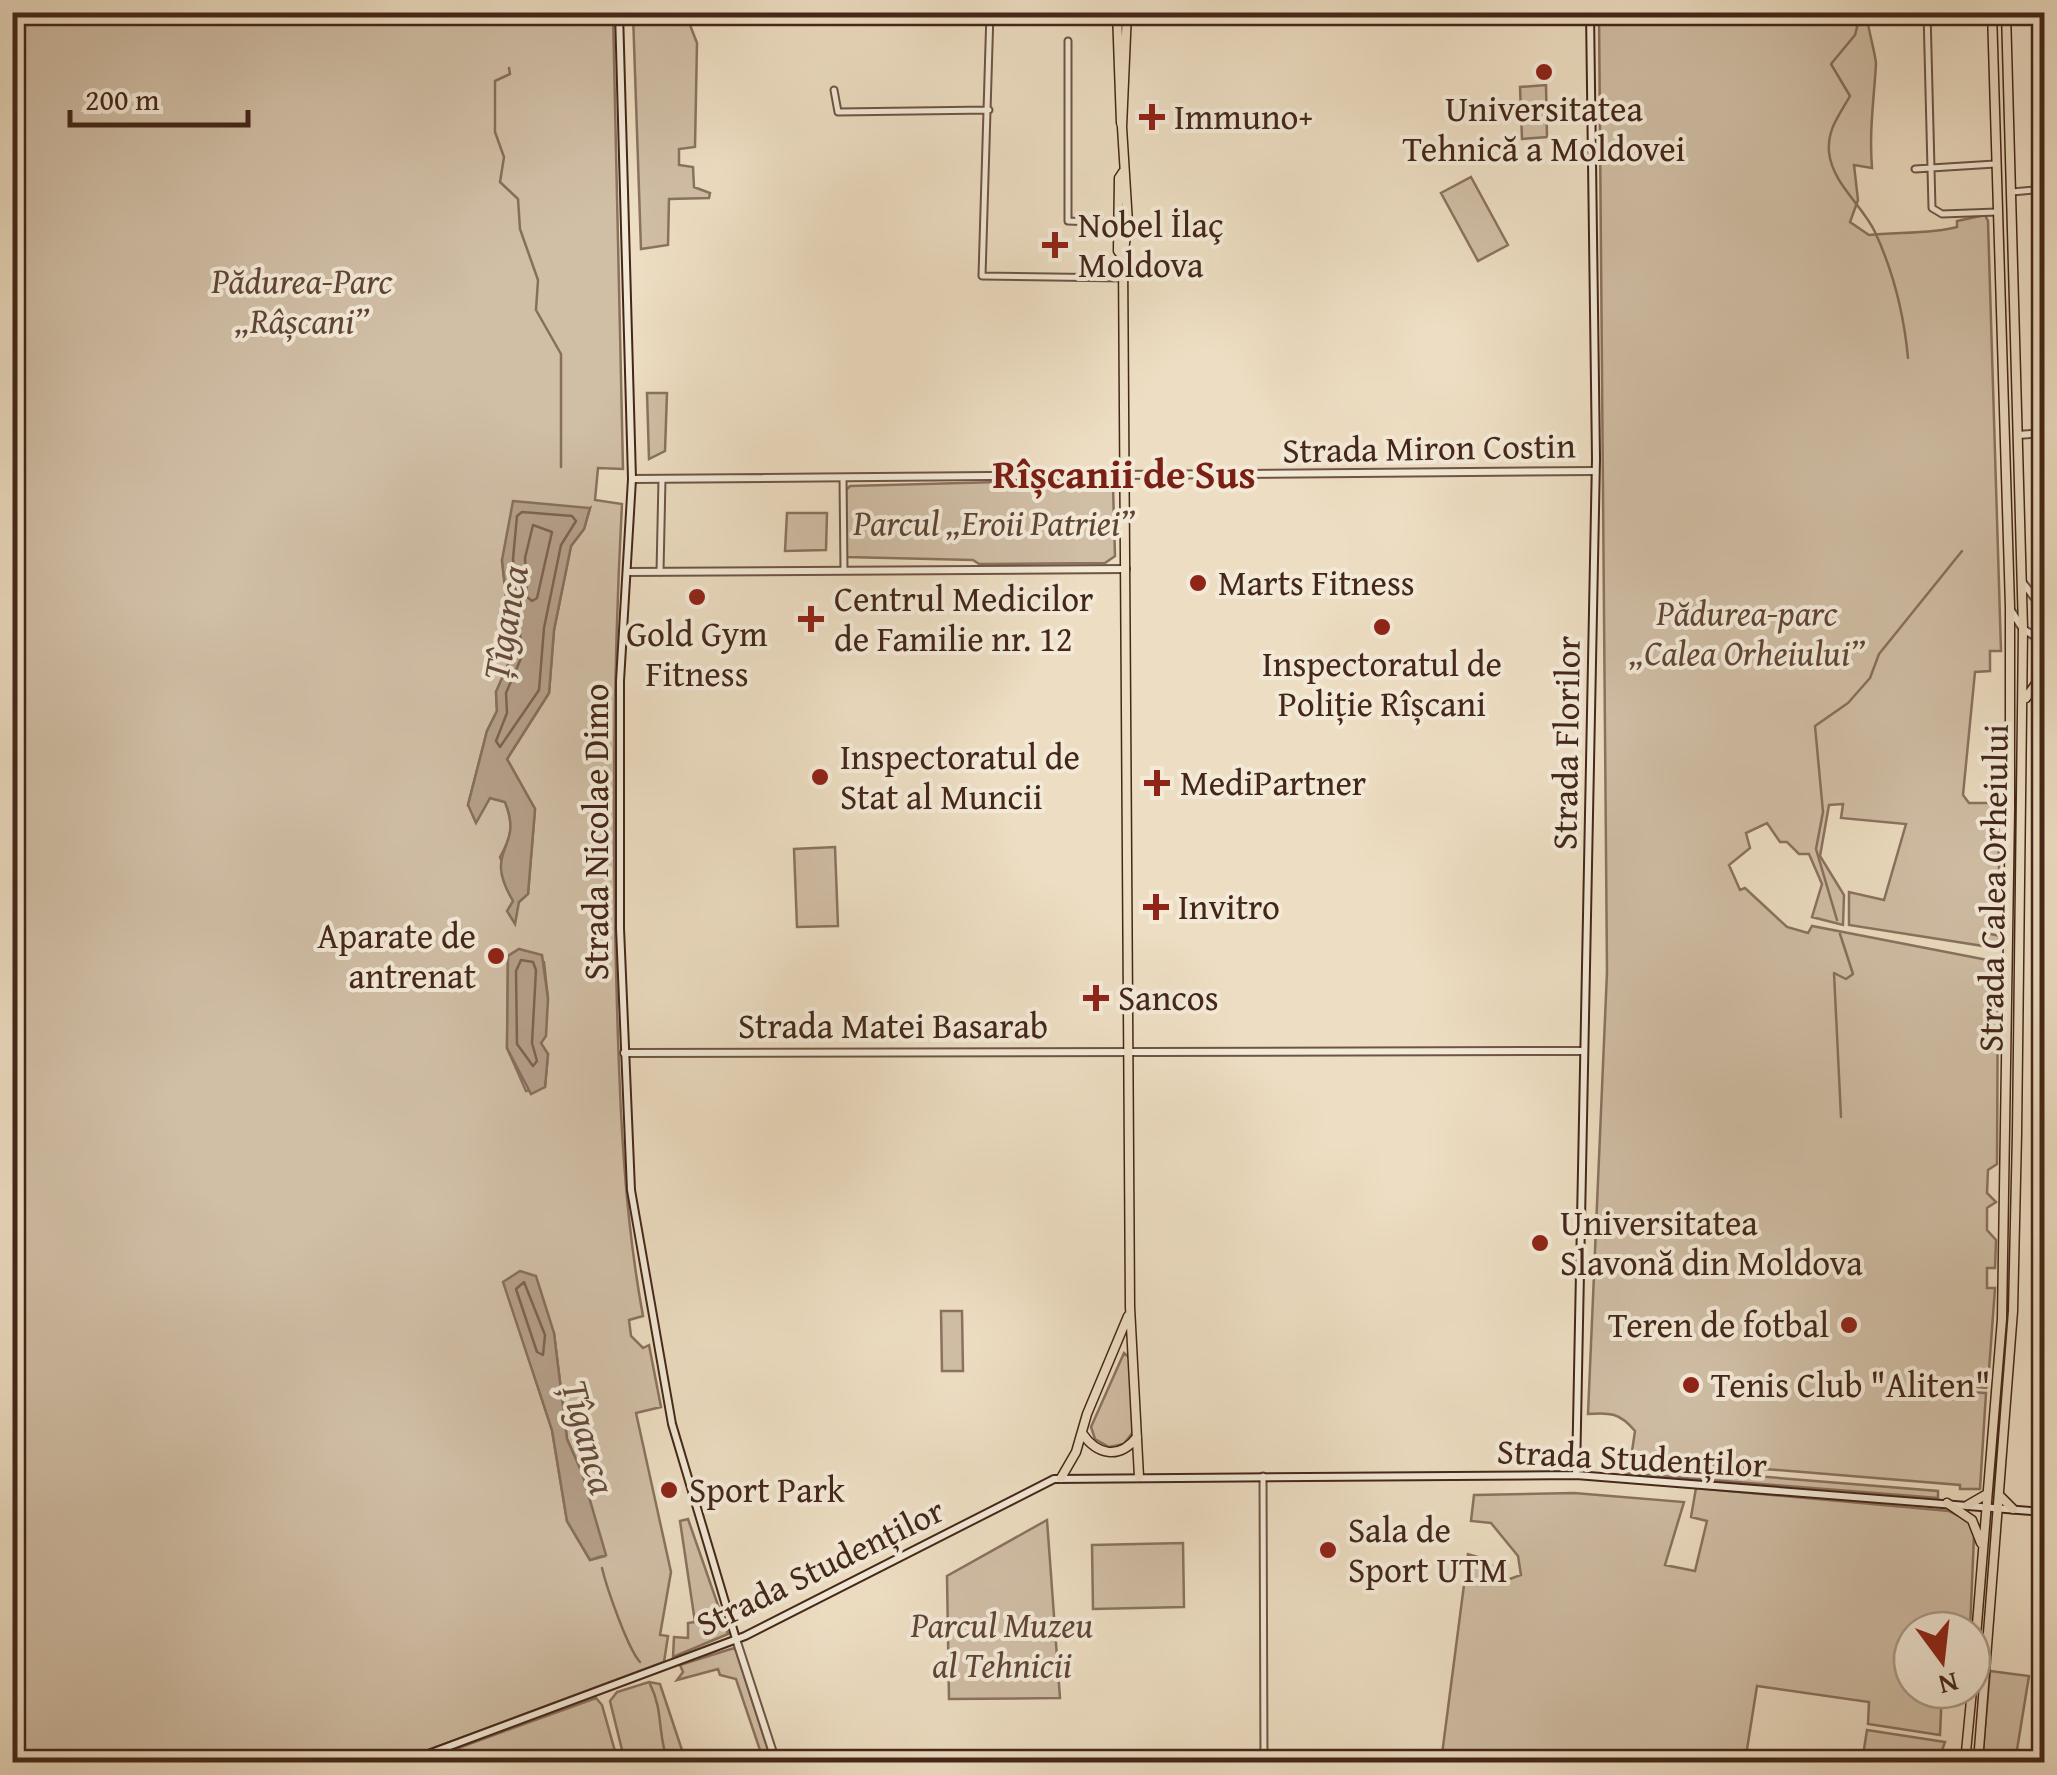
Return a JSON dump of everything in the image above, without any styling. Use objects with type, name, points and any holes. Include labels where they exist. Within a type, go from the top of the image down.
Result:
[{"type":"main road","name":"Strada Nicolae Dimo","points":[[619,12],[632,479],[620,680],[623,1053],[631,1190],[661,1374],[692,1498],[776,1762]]},
{"type":"main road","points":[[1116,12],[1117,108],[1122,127]]},
{"type":"main road","points":[[1127,12],[1122,127],[1128,223],[1123,278],[1130,1307],[1136,1357],[1139,1477]]},
{"type":"main road","name":"Strada Florilor","points":[[1576,1475],[1595,471],[1590,12]]},
{"type":"main road","name":"Strada Calea Orheiului","points":[[1978,1610],[2002,1320],[2010,726],[2010,606],[1992,12]]},
{"type":"main road","name":"Strada Calea Orheiului","points":[[1978,1762],[2000,1496],[2016,1189],[2023,582],[2006,12]]},
{"type":"main road","points":[[1123,172],[1118,222],[1118,251],[1123,258]]},
{"type":"main road","points":[[2002,326],[2014,325]]},
{"type":"main road","points":[[2018,435],[2044,433]]},
{"type":"main road","name":"Strada Miron Costin","points":[[632,479],[1595,471]]},
{"type":"main road","points":[[627,572],[1126,568]]},
{"type":"main road","points":[[2023,582],[2044,610]]},
{"type":"main road","points":[[2010,606],[2023,629],[2044,642]]},
{"type":"main road","points":[[2010,726],[2022,722],[2028,690],[2044,672]]},
{"type":"main road","name":"Strada Matei Basarab","points":[[623,1053],[1582,1052]]},
{"type":"main road","points":[[2004,1189],[2016,1189]]},
{"type":"main road","points":[[1061,1478],[1116,1352],[1130,1307]]},
{"type":"main road","points":[[1116,1352],[1127,1350],[1136,1357]]},
{"type":"main road","points":[[1082,1433],[1091,1446],[1107,1453],[1124,1450],[1137,1438]]},
{"type":"main road","name":"Strada Studenților","points":[[408,1762],[736,1639],[1061,1478],[1576,1475],[2044,1512]]},
{"type":"main road","points":[[1968,1505],[1987,1494]]},
{"type":"main road","points":[[2000,1496],[2013,1509]]},
{"type":"main road","points":[[1947,1504],[1974,1523],[1983,1552]]},
{"type":"main road","name":"Strada Calea Orheiului","points":[[1966,1762],[1970,1710]]},
{"type":"main road","points":[[1969,1723],[1982,1724]]},
{"type":"street","points":[[990,12],[982,276],[1123,278]]},
{"type":"street","points":[[1927,12],[1930,168],[1936,213],[1997,212]]},
{"type":"street","points":[[1068,40],[1068,221],[1118,222]]},
{"type":"street","points":[[834,90],[838,112],[989,110]]},
{"type":"street","points":[[1915,169],[1995,164]]},
{"type":"street","points":[[2009,192],[2044,189]]},
{"type":"street","points":[[2036,380],[2044,379]]},
{"type":"street","points":[[843,477],[844,570]]},
{"type":"street","points":[[660,572],[662,479]]},
{"type":"street","points":[[1263,1476],[1264,1762]]},
{"type":"green space","points":[[685,12],[697,43],[695,147],[679,149],[679,165],[693,167],[694,187],[710,193],[709,198],[669,199],[668,245],[641,249],[633,14]]},
{"type":"green space","name":"Pădurea-Parc „Râșcani”","points":[[12,13],[613,13],[623,469],[598,468],[595,500],[622,504],[614,755],[618,1045],[627,1200],[643,1316],[629,1320],[631,1336],[643,1348],[649,1345],[661,1407],[636,1413],[671,1572],[660,1635],[668,1636],[664,1662],[396,1762],[13,1762]],"holes":[[[590,508],[584,529],[571,546],[554,630],[549,693],[507,759],[535,809],[528,894],[519,902],[500,857],[510,830],[505,802],[490,798],[484,806],[468,805],[487,731],[497,711],[496,692],[513,655],[502,560]],[[519,949],[544,962],[548,999],[541,1044],[548,1054],[545,1087],[526,1091],[507,1048],[508,956]],[[504,1282],[554,1333],[567,1439],[582,1473],[605,1556],[590,1560],[567,1521],[552,1430]]]},
{"type":"green space","name":"Pădurea-parc „Calea Orheiului”","points":[[1599,13],[1877,13],[1867,17],[1876,64],[1872,168],[1854,165],[1858,200],[1850,222],[1869,235],[1947,229],[1957,227],[1957,221],[1985,215],[1988,221],[2001,651],[1990,651],[1990,671],[1975,672],[1963,795],[1969,803],[1996,803],[1998,807],[2000,924],[1988,922],[1986,933],[2000,936],[1996,948],[1849,925],[1849,892],[1884,900],[1906,824],[1841,818],[1843,804],[1829,805],[1820,856],[1844,895],[1843,925],[1812,917],[1822,884],[1809,854],[1799,854],[1787,842],[1780,842],[1767,823],[1746,833],[1750,848],[1729,865],[1740,890],[1745,888],[1787,927],[1808,933],[1812,926],[1998,962],[1997,1164],[1988,1170],[1987,1193],[1996,1202],[1987,1208],[1987,1230],[1996,1240],[1995,1268],[1987,1268],[1987,1288],[1995,1288],[1988,1384],[1986,1388],[1943,1383],[1942,1398],[1966,1400],[1967,1392],[1986,1393],[1980,1489],[1631,1458],[1635,1431],[1630,1425],[1614,1415],[1588,1414],[1607,972]]},
{"type":"green space","points":[[1546,85],[1547,137],[1522,139],[1520,87]]},
{"type":"green space","points":[[1471,177],[1508,245],[1478,261],[1441,193]]},
{"type":"green space","points":[[647,393],[667,393],[665,451],[649,459]]},
{"type":"green space","name":"Parcul „Eroii Patriei”","points":[[1108,479],[1113,486],[1115,556],[1105,563],[979,564],[973,560],[846,557],[846,490],[850,486]]},
{"type":"green space","points":[[787,513],[827,513],[826,550],[785,551]]},
{"type":"green space","points":[[835,847],[838,926],[797,927],[794,849]]},
{"type":"green space","points":[[941,1311],[962,1311],[963,1371],[942,1371]]},
{"type":"green space","points":[[1124,1353],[1131,1359],[1133,1432],[1124,1444],[1109,1447],[1095,1439],[1091,1427]]},
{"type":"green space","points":[[1620,1465],[1938,1491],[1938,1498],[1624,1473]]},
{"type":"green space","points":[[1696,1488],[1949,1511],[1970,1521],[1974,1536],[1971,1610],[1892,1610],[1892,1710],[1941,1710],[1940,1735],[1868,1724],[1869,1702],[1757,1686],[1745,1762],[1441,1762],[1468,1554],[1485,1559],[1507,1580],[1521,1575],[1518,1556],[1491,1523],[1471,1521],[1474,1495],[1574,1493],[1684,1502],[1665,1565],[1695,1571],[1707,1521],[1691,1517]]},
{"type":"green space","points":[[688,1519],[728,1634],[673,1657],[674,1637],[688,1638],[688,1623],[695,1622],[680,1521]]},
{"type":"green space","name":"Parcul Muzeu al Tehnicii","points":[[1047,1520],[1060,1698],[949,1699],[947,1576]]},
{"type":"green space","points":[[1183,1543],[1184,1607],[1093,1609],[1092,1545]]},
{"type":"green space","points":[[734,1648],[772,1762],[764,1762],[736,1679],[720,1675],[718,1669],[677,1680],[683,1672],[680,1665]]},
{"type":"green space","points":[[1992,1671],[2029,1676],[2015,1762],[1982,1762],[1987,1710],[1992,1710]]},
{"type":"green space","points":[[649,1682],[660,1684],[686,1762],[625,1762],[610,1701],[617,1692]]},
{"type":"green space","points":[[596,1698],[602,1705],[618,1762],[420,1762]]},
{"type":"green space","points":[[1867,1730],[1945,1742],[1938,1762],[1862,1762]]},
{"type":"water","points":[[513,501],[590,508],[584,529],[571,546],[554,630],[549,693],[507,759],[535,809],[528,894],[519,902],[515,924],[507,911],[513,901],[501,870],[510,831],[505,802],[490,798],[476,823],[468,805],[487,731],[497,711],[496,692],[512,655],[502,560]]},
{"type":"water","points":[[519,949],[542,955],[548,999],[546,1036],[541,1043],[548,1054],[545,1087],[531,1094],[507,1048],[508,956]]},
{"type":"water","points":[[520,1271],[536,1276],[554,1333],[567,1439],[582,1473],[606,1555],[590,1560],[567,1521],[552,1430],[503,1282]]},
{"type":"waterway","points":[[1861,12],[1855,35],[1831,64],[1850,96],[1832,129],[1829,152],[1841,184],[1869,222],[1881,247],[1897,294],[1908,358]]},
{"type":"waterway","name":"Țîganca","points":[[509,68],[510,74],[495,81],[495,132],[504,157],[500,182],[518,199],[520,229],[538,280],[536,310],[561,354],[561,467]]},
{"type":"waterway","points":[[1837,920],[1816,849],[1823,812],[1815,726],[1848,703],[1870,678],[1879,654],[1962,551]]},
{"type":"waterway","points":[[1840,934],[1853,974],[1846,979],[1834,973],[1841,1117]]},
{"type":"waterway","name":"Țîganca","points":[[602,1568],[624,1632],[640,1662]]},
{"type":"waterway","name":"Țîganca","points":[[650,1684],[668,1762]]},
{"type":"place","name":"Universitatea Tehnică a Moldovei","points":[[1544,72]]},
{"type":"place","name":"Immuno+","points":[[1152,117]]},
{"type":"place","name":"Nobel İlaç Moldova","points":[[1055,245]]},
{"type":"place","name":"Marts Fitness","points":[[1198,583]]},
{"type":"place","name":"Gold Gym Fitness","points":[[697,597]]},
{"type":"place","name":"Centrul Medicilor de Familie nr. 12","points":[[811,619]]},
{"type":"place","name":"Inspectoratul de Poliție Rîșcani","points":[[1382,627]]},
{"type":"place","name":"Inspectoratul de Stat al Muncii","points":[[820,777]]},
{"type":"place","name":"MediPartner","points":[[1157,783]]},
{"type":"place","name":"Invitro","points":[[1156,907]]},
{"type":"place","name":"Aparate de antrenat","points":[[496,956]]},
{"type":"place","name":"Sancos","points":[[1096,998]]},
{"type":"place","name":"Universitatea Slavonă din Moldova","points":[[1540,1243]]},
{"type":"place","name":"Teren de fotbal","points":[[1849,1325]]},
{"type":"place","name":"Tenis Club \"Aliten\"","points":[[1691,1385]]},
{"type":"place","name":"Sport Park","points":[[669,1490]]},
{"type":"place","name":"Sala de Sport UTM","points":[[1328,1550]]},
{"type":"district","name":"Rîșcanii de Sus","points":[[1124,474]]}]
